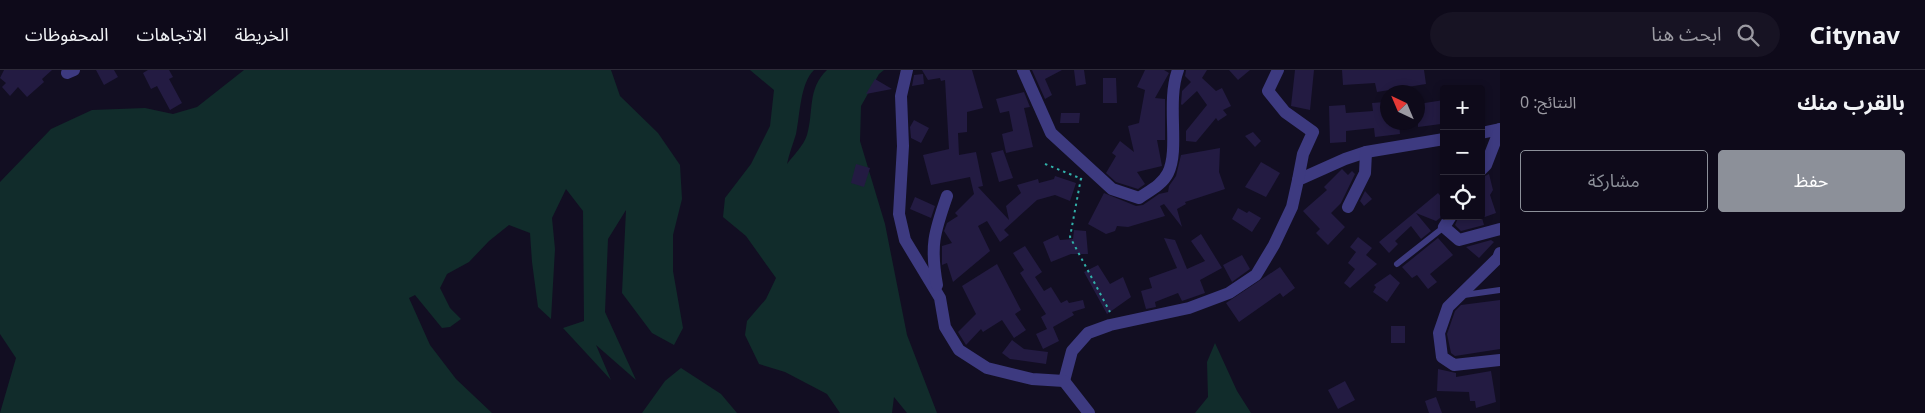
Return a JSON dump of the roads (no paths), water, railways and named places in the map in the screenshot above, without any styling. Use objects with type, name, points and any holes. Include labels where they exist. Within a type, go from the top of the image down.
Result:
[{"type":"street","points":[[907,70],[901,96],[902,146],[899,214],[905,240],[940,298]]},
{"type":"street","points":[[1023,70],[1051,133],[1112,189],[1139,198],[1159,184],[1168,172],[1172,151],[1172,85],[1178,70]]},
{"type":"street","points":[[1064,381],[1072,351],[1088,333],[1117,324],[1189,308],[1229,293],[1256,275],[1274,245],[1292,207],[1303,154],[1313,132],[1285,112],[1268,91],[1278,70]]},
{"type":"street","points":[[1485,133],[1500,129]]},
{"type":"street","points":[[1485,166],[1500,129]]},
{"type":"street","points":[[1298,180],[1345,158],[1366,152],[1440,140]]},
{"type":"street","points":[[1348,207],[1365,173],[1366,152]]},
{"type":"street","points":[[947,196],[934,235],[932,258],[944,327],[959,350],[988,368],[1032,379],[1064,381],[1090,413]]},
{"type":"street","points":[[1448,222],[1459,240],[1500,229]]},
{"type":"street","points":[[1500,253],[1498,258],[1448,307],[1439,333],[1442,357],[1454,365],[1500,360]]},
{"type":"lane","points":[[1397,264],[1448,222]]},
{"type":"lane","points":[[1458,296],[1500,290]]}]
